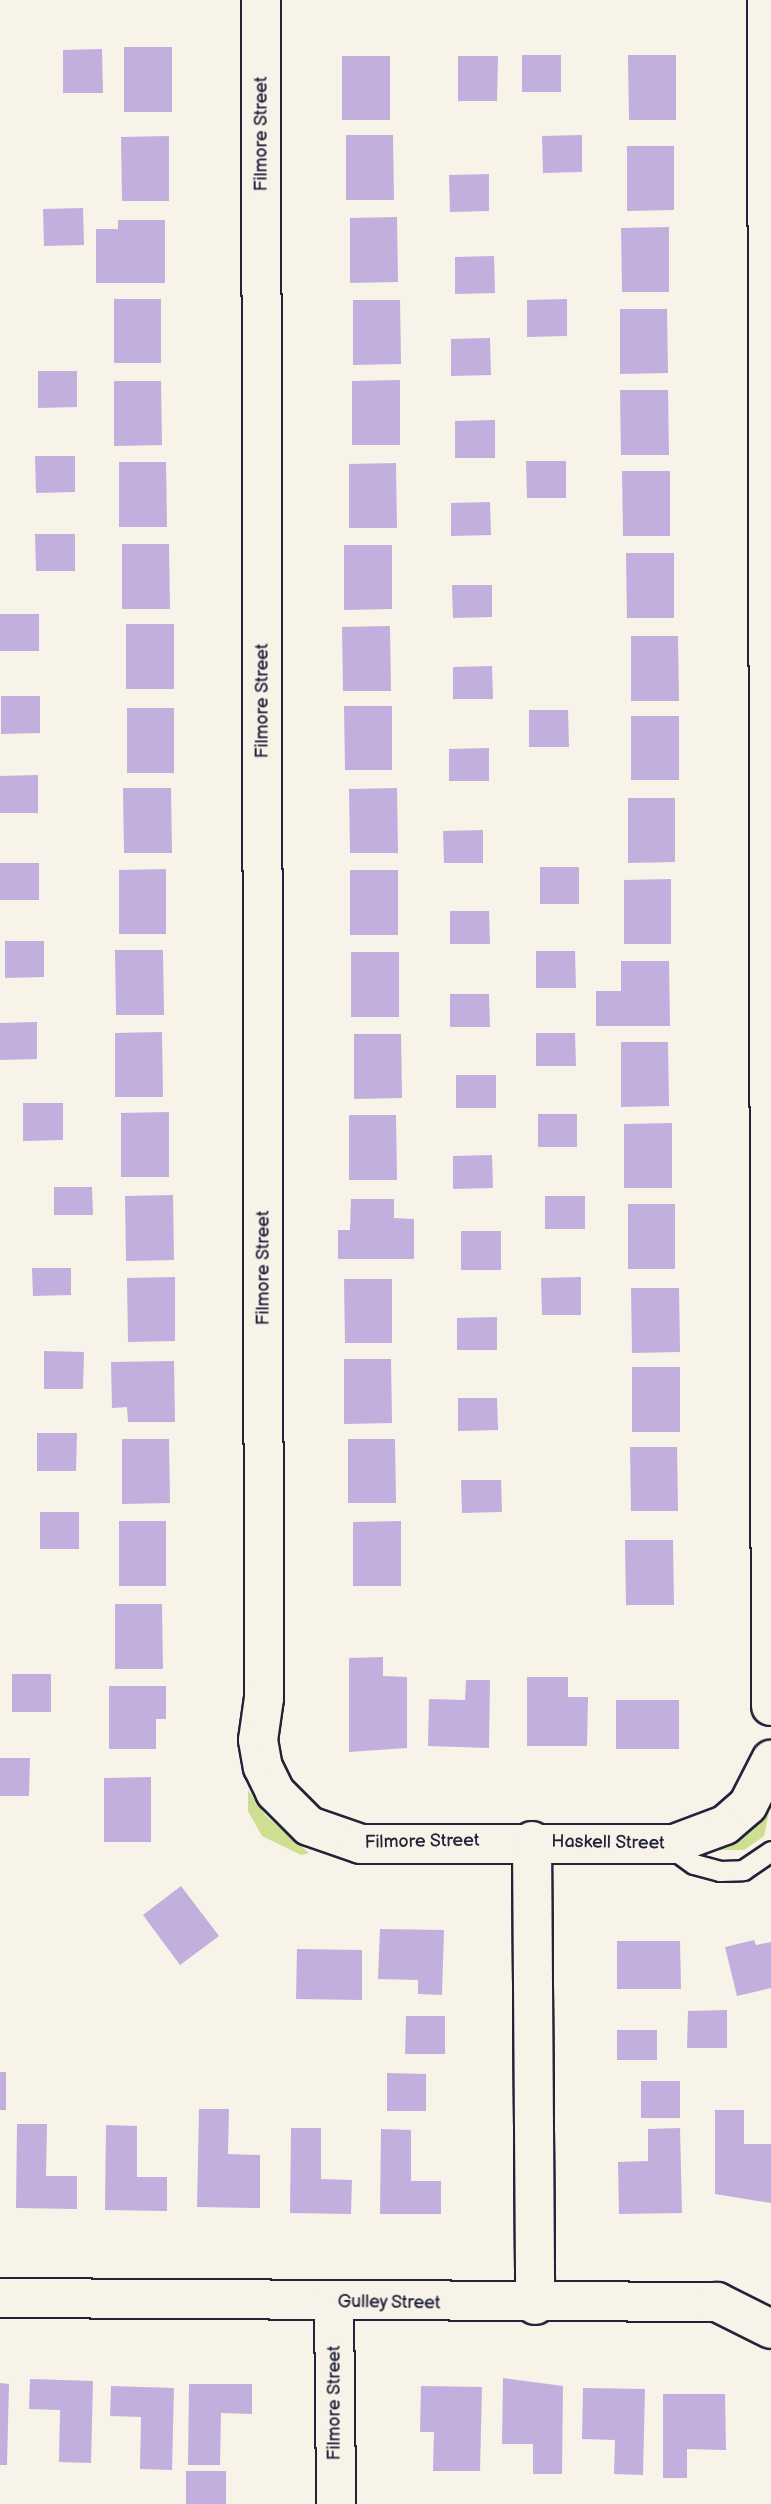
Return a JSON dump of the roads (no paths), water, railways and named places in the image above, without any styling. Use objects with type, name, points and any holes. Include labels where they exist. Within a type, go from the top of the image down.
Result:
[{"type":"street","name":"Filmore Street","points":[[261,0],[264,1698],[258,1740],[275,1792],[293,1813],[333,1838],[360,1844],[532,1841]]},
{"type":"street","points":[[767,0],[771,1706]]},
{"type":"street","name":"Haskell Street","points":[[532,1841],[665,1844],[726,1825],[748,1805],[771,1760]]},
{"type":"street","points":[[532,1841],[535,2305]]},
{"type":"street","name":"Gulley Street","points":[[0,2298],[535,2305],[717,2302],[771,2329]]},
{"type":"street","name":"Filmore Street","points":[[334,2303],[336,2504]]},
{"type":"lane","points":[[665,1844],[694,1864],[720,1871],[743,1870],[771,1851]]}]
